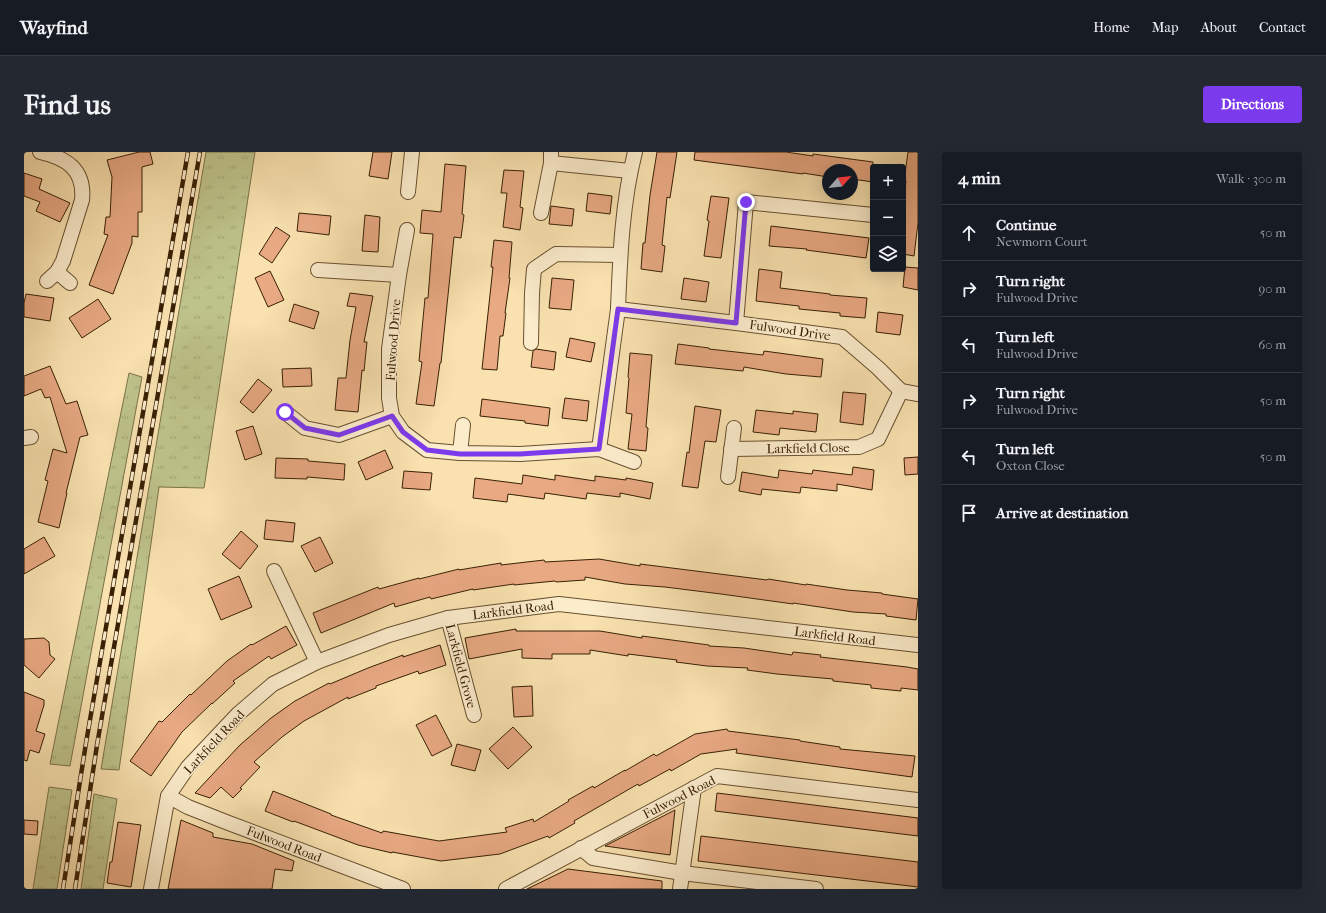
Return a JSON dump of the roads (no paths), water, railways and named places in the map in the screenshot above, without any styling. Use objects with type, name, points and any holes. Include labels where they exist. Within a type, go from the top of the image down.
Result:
[{"type":"street","points":[[40,152],[61,158],[67,162],[78,174],[82,182],[82,200],[63,261],[52,276],[70,283]]},
{"type":"street","points":[[408,192],[412,152]]},
{"type":"street","points":[[599,449],[618,309],[620,255],[630,171],[635,152]]},
{"type":"street","points":[[541,213],[551,158],[630,171]]},
{"type":"street","points":[[736,323],[746,202],[870,215]]},
{"type":"street","name":"Fulwood Drive","points":[[407,230],[399,274],[389,349],[389,398],[392,416],[403,432],[427,450],[460,454],[520,454],[599,449],[634,462]]},
{"type":"street","points":[[531,343],[534,269],[556,254],[620,255]]},
{"type":"street","points":[[318,270],[399,274]]},
{"type":"street","name":"Fulwood Drive","points":[[618,309],[842,337],[878,368],[901,391]]},
{"type":"street","points":[[901,391],[918,394]]},
{"type":"street","name":"Larkfield Close","points":[[731,449],[859,447],[878,439],[901,391]]},
{"type":"street","points":[[285,412],[305,428],[339,435],[392,416]]},
{"type":"street","points":[[460,454],[463,424]]},
{"type":"street","points":[[728,477],[734,428]]},
{"type":"street","points":[[274,571],[317,662]]},
{"type":"street","name":"Larkfield Road","points":[[168,796],[188,767],[238,714],[273,684],[317,662],[389,635],[448,618],[559,604],[918,646]]},
{"type":"street","name":"Larkfield Grove","points":[[448,618],[474,715]]},
{"type":"street","name":"Fulwood Road","points":[[506,889],[717,776],[918,800]]},
{"type":"street","points":[[680,889],[694,788]]},
{"type":"street","points":[[150,889],[168,796]]},
{"type":"street","name":"Fulwood Road","points":[[168,796],[188,807],[402,889]]},
{"type":"street","points":[[581,848],[593,858],[682,873],[816,889]]},
{"type":"railway","points":[[63,889],[86,743],[188,152]]},
{"type":"railway","points":[[75,889],[97,745],[200,152]]}]
